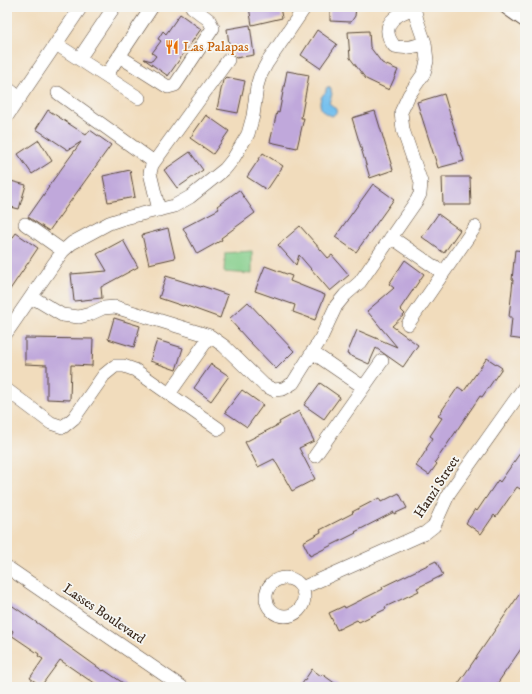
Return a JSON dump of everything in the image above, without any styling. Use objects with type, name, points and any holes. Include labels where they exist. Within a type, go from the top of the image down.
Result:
[{"type":"main road","points":[[508,7],[525,19]]},
{"type":"street","points":[[7,116],[81,7]]},
{"type":"street","points":[[78,59],[114,7]]},
{"type":"street","points":[[106,76],[152,7]]},
{"type":"street","points":[[119,56],[168,87],[175,85],[214,28],[209,20],[192,7]]},
{"type":"street","points":[[9,324],[32,297],[63,252],[72,243],[109,223],[174,206],[190,197],[225,169],[248,134],[253,116],[257,86],[260,76],[267,63],[305,7]]},
{"type":"street","points":[[32,297],[62,315],[79,317],[103,308],[115,307],[210,336],[224,346],[264,385],[274,390],[283,389],[293,383],[320,340],[336,306],[360,282],[420,194],[421,182],[403,130],[401,112],[409,95],[424,73],[427,61],[425,44],[409,11],[394,18],[388,28],[389,37],[394,46],[403,48],[425,44]]},
{"type":"street","points":[[56,44],[139,98]]},
{"type":"street","points":[[159,210],[150,173],[152,165],[228,60]]},
{"type":"street","points":[[7,88],[20,98]]},
{"type":"street","points":[[58,93],[154,162]]},
{"type":"street","points":[[25,224],[63,252]]},
{"type":"street","points":[[408,324],[475,228]]},
{"type":"street","points":[[391,237],[443,273]]},
{"type":"street","points":[[169,394],[210,336]]},
{"type":"street","points":[[312,352],[363,386]]},
{"type":"street","points":[[315,456],[382,361]]},
{"type":"street","points":[[7,390],[51,423],[63,427],[74,418],[104,375],[115,366],[124,366],[135,370],[219,429]]},
{"type":"street","name":"Hanzi Street","points":[[302,588],[425,533],[434,526],[449,493],[525,386]]},
{"type":"street","name":"Lasses Boulevard","points":[[7,567],[182,687]]},
{"type":"green space","points":[[252,251],[252,274],[224,272],[225,253]]},
{"type":"water","points":[[327,87],[331,89],[332,94],[329,103],[335,108],[336,111],[332,116],[324,112],[320,106],[321,98],[326,92]]},
{"type":"building","points":[[249,7],[280,7],[282,18],[252,25]]},
{"type":"building","points":[[330,7],[356,7],[355,16],[351,22],[330,21]]},
{"type":"building","name":"Las Palapas","points":[[180,14],[201,29],[168,76],[144,59],[152,61],[156,56],[152,53],[161,41],[158,39],[163,31],[166,34]]},
{"type":"building","points":[[250,25],[254,55],[236,58],[230,52],[227,29]]},
{"type":"building","points":[[317,30],[337,44],[320,68],[301,55]]},
{"type":"building","points":[[369,31],[370,47],[382,63],[398,70],[389,90],[366,79],[350,58],[348,32]]},
{"type":"building","points":[[287,71],[309,75],[301,118],[304,118],[297,148],[270,142],[277,112],[279,113]]},
{"type":"building","points":[[226,77],[245,81],[238,113],[217,109],[223,80]]},
{"type":"building","points":[[444,94],[464,161],[438,168],[417,102]]},
{"type":"building","points":[[48,110],[86,135],[90,130],[111,145],[49,231],[28,217],[81,142],[68,150],[36,129]]},
{"type":"building","points":[[375,111],[393,170],[370,178],[352,118]]},
{"type":"building","points":[[206,115],[229,131],[213,154],[190,138]]},
{"type":"building","points":[[39,140],[52,161],[32,174],[18,154]]},
{"type":"building","points":[[190,152],[203,170],[177,188],[164,170]]},
{"type":"building","points":[[263,153],[283,166],[267,190],[247,177]]},
{"type":"building","points":[[130,170],[135,197],[108,202],[103,176]]},
{"type":"building","points":[[442,177],[470,177],[471,205],[443,205]]},
{"type":"building","points":[[7,180],[26,185],[19,209],[7,206]]},
{"type":"building","points":[[373,184],[394,199],[356,252],[335,237]]},
{"type":"building","points":[[239,190],[255,213],[221,238],[222,240],[197,254],[183,228],[219,209],[217,206]]},
{"type":"building","points":[[438,214],[460,230],[444,253],[422,237]]},
{"type":"building","points":[[300,226],[328,258],[332,255],[349,275],[330,291],[299,255],[296,265],[278,245]]},
{"type":"building","points":[[168,228],[175,258],[149,264],[142,235]]},
{"type":"building","points":[[16,233],[38,248],[7,294],[7,246]]},
{"type":"building","points":[[123,240],[138,267],[101,287],[102,298],[74,301],[71,274],[107,271],[97,254]]},
{"type":"building","points":[[515,250],[525,251],[525,340],[510,338],[512,317],[509,317]]},
{"type":"building","points":[[405,260],[424,274],[400,309],[405,314],[392,326],[418,345],[403,367],[376,348],[369,364],[347,354],[357,330],[397,347],[367,311],[394,288],[389,284]]},
{"type":"building","points":[[265,266],[292,276],[290,281],[325,295],[315,320],[293,312],[295,305],[255,291]]},
{"type":"building","points":[[166,276],[228,295],[220,318],[159,298]]},
{"type":"building","points":[[248,302],[294,351],[276,369],[229,319]]},
{"type":"building","points":[[114,318],[140,326],[134,347],[108,339]]},
{"type":"building","points":[[25,338],[93,339],[92,366],[71,365],[70,400],[47,399],[47,365],[25,364]]},
{"type":"building","points":[[157,340],[183,348],[176,370],[150,361]]},
{"type":"building","points":[[487,358],[502,368],[482,397],[480,396],[435,462],[437,464],[429,475],[416,466],[433,438],[430,436],[442,418],[438,416],[458,387],[464,391]]},
{"type":"building","points":[[211,364],[229,376],[211,401],[194,388]]},
{"type":"building","points":[[320,383],[340,397],[324,419],[304,405]]},
{"type":"building","points":[[242,390],[263,405],[247,427],[225,412]]},
{"type":"building","points":[[299,411],[314,441],[299,448],[315,479],[292,491],[274,459],[258,467],[245,442],[280,424],[279,422]]},
{"type":"building","points":[[525,446],[525,485],[522,490],[517,487],[496,517],[494,515],[481,534],[466,523],[475,509],[477,511],[498,480],[500,482]]},
{"type":"building","points":[[399,493],[407,508],[394,514],[394,512],[310,556],[303,542],[321,532],[320,530],[379,498],[381,502]]},
{"type":"building","points":[[436,561],[443,575],[417,588],[419,591],[385,607],[386,609],[359,622],[357,620],[337,630],[329,613],[344,606],[345,608],[383,589],[382,587]]},
{"type":"building","points":[[525,586],[525,643],[495,687],[456,687]]},
{"type":"building","points":[[7,602],[103,671],[104,670],[129,687],[100,687],[60,660],[41,686],[30,678],[43,659],[38,656],[39,654],[11,635],[13,631],[7,626]]},
{"type":"building","points":[[312,669],[321,676],[322,674],[340,687],[300,687]]},
{"type":"place","name":"Las Palapas","points":[[172,47]]}]
